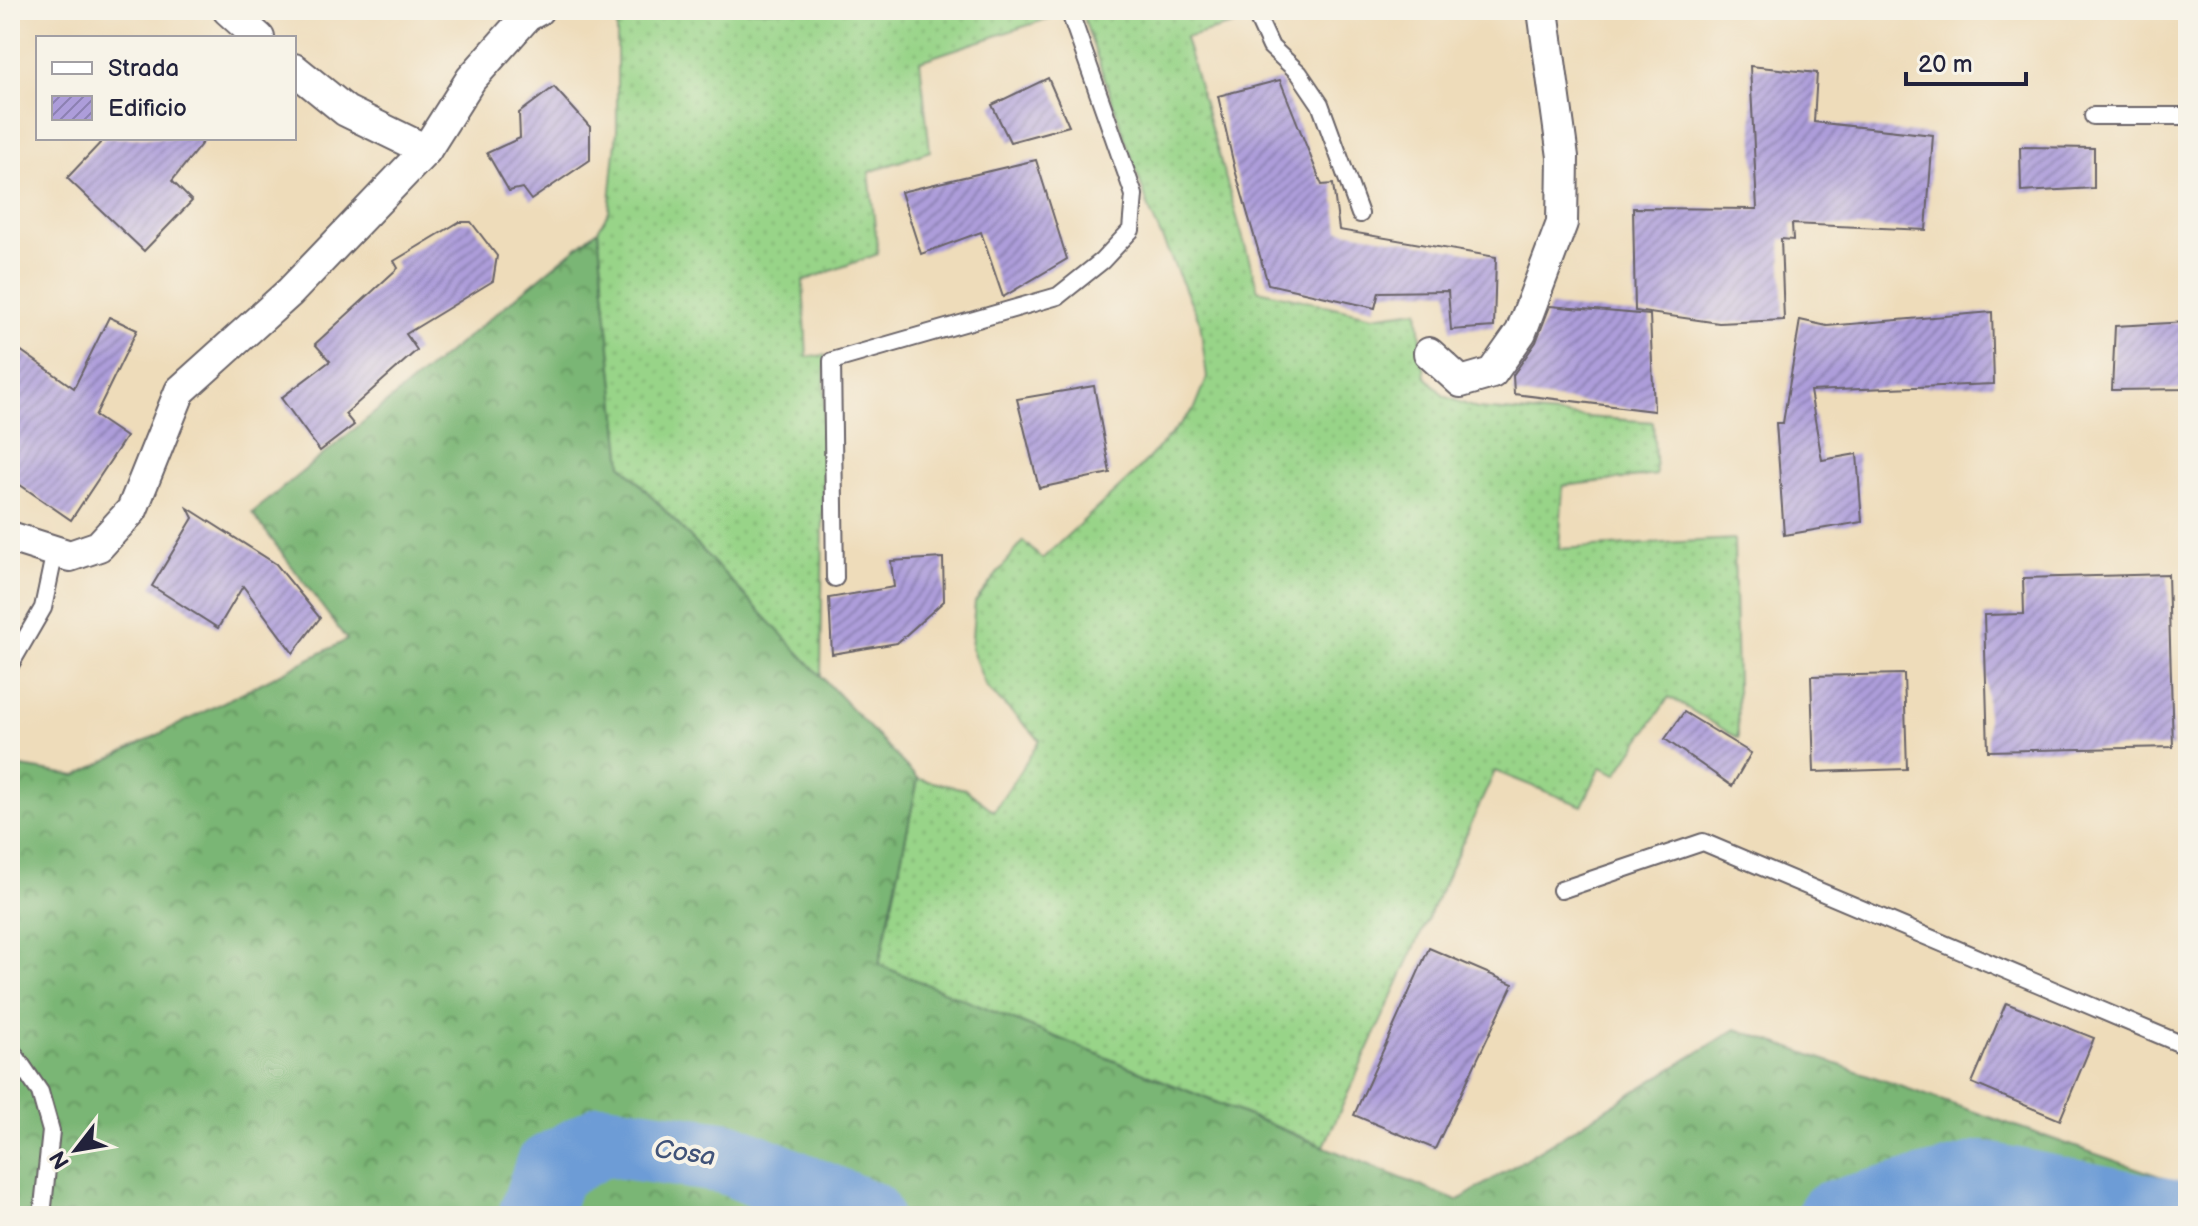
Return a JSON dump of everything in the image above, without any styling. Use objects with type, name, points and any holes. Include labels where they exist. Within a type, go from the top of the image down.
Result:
[{"type":"street","points":[[228,10],[257,36]]},
{"type":"street","points":[[10,537],[70,556],[99,546],[132,510],[180,391],[290,292],[426,150],[471,79],[527,16],[538,10]]},
{"type":"street","points":[[1429,353],[1461,382],[1492,373],[1521,332],[1562,223],[1563,157],[1543,10]]},
{"type":"street","points":[[296,71],[346,111],[426,150]]},
{"type":"lane","points":[[835,578],[832,361],[1058,296],[1102,261],[1131,230],[1134,195],[1069,10]]},
{"type":"lane","points":[[1254,10],[1271,47],[1299,73],[1320,104],[1360,214]]},
{"type":"lane","points":[[2093,116],[2188,116]]},
{"type":"lane","points":[[10,665],[43,608],[55,551]]},
{"type":"lane","points":[[1561,890],[1703,842],[2188,1047]]},
{"type":"lane","points":[[10,1048],[40,1092],[51,1131],[42,1216]]},
{"type":"green space","points":[[617,10],[1058,10],[1059,15],[920,61],[930,151],[869,172],[878,254],[803,281],[807,357],[825,355],[821,677],[622,465],[598,230],[609,211],[617,131]]},
{"type":"green space","points":[[1081,10],[1243,10],[1247,21],[1185,38],[1258,290],[1373,316],[1418,310],[1425,376],[1444,396],[1477,409],[1653,422],[1656,475],[1563,486],[1559,549],[1734,539],[1738,738],[1669,697],[1617,774],[1601,767],[1582,806],[1495,771],[1324,1146],[879,965],[918,779],[965,789],[994,811],[1040,740],[986,687],[971,648],[975,602],[1023,541],[1042,559],[1134,474],[1195,408],[1207,378],[1200,322],[1151,214]]},
{"type":"green space","points":[[598,230],[622,465],[918,779],[879,965],[1457,1201],[1736,1029],[2188,1186],[2188,1216],[10,1216],[10,765],[76,776],[347,640],[252,513]]},
{"type":"building","points":[[1750,66],[1817,73],[1814,122],[1933,135],[1926,230],[1792,224],[1793,240],[1781,239],[1784,320],[1719,323],[1635,311],[1633,208],[1757,209]]},
{"type":"building","points":[[1048,78],[1069,126],[1010,142],[992,105]]},
{"type":"building","points":[[1280,80],[1322,185],[1333,184],[1339,230],[1496,257],[1494,327],[1451,330],[1448,291],[1379,292],[1375,308],[1268,284],[1235,170],[1218,96]]},
{"type":"building","points":[[554,87],[590,127],[590,160],[531,200],[522,188],[509,191],[487,153],[520,138],[519,113]]},
{"type":"building","points":[[103,140],[204,140],[172,181],[192,201],[144,251],[67,178]]},
{"type":"building","points":[[2020,147],[2094,148],[2094,188],[2021,192]]},
{"type":"building","points":[[1036,160],[1067,259],[1003,297],[981,232],[921,254],[901,192]]},
{"type":"building","points":[[459,222],[471,222],[497,256],[493,281],[406,334],[417,350],[345,414],[354,425],[320,451],[281,398],[330,361],[315,344],[398,268],[394,261]]},
{"type":"building","points":[[1550,306],[1650,315],[1654,411],[1514,394],[1513,375],[1536,342]]},
{"type":"building","points":[[1992,312],[1994,384],[1810,391],[1822,460],[1857,454],[1862,522],[1784,535],[1776,423],[1783,423],[1800,320],[1827,326]]},
{"type":"building","points":[[109,317],[137,330],[95,416],[126,437],[71,520],[10,478],[10,343],[74,388]]},
{"type":"building","points":[[2187,322],[2188,389],[2112,390],[2115,326]]},
{"type":"building","points":[[1094,386],[1110,473],[1039,488],[1017,399]]},
{"type":"building","points":[[188,508],[276,564],[320,618],[293,653],[243,586],[218,628],[152,586],[193,518]]},
{"type":"building","points":[[943,558],[944,601],[897,643],[832,654],[829,598],[894,587],[891,561]]},
{"type":"building","points":[[2168,574],[2173,747],[1988,751],[1984,615],[2024,614],[2023,578]]},
{"type":"building","points":[[1904,674],[1907,769],[1814,772],[1811,676]]},
{"type":"building","points":[[1684,712],[1751,753],[1732,786],[1665,739]]},
{"type":"building","points":[[1429,948],[1513,984],[1435,1149],[1354,1115]]},
{"type":"building","points":[[2006,1003],[2094,1038],[2060,1120],[1972,1083]]},
{"type":"waterway","name":"Cosa","points":[[534,1216],[550,1169],[603,1140],[727,1158],[866,1216]]},
{"type":"waterway","name":"Cosa","points":[[1833,1216],[1982,1177],[2176,1216]]}]
